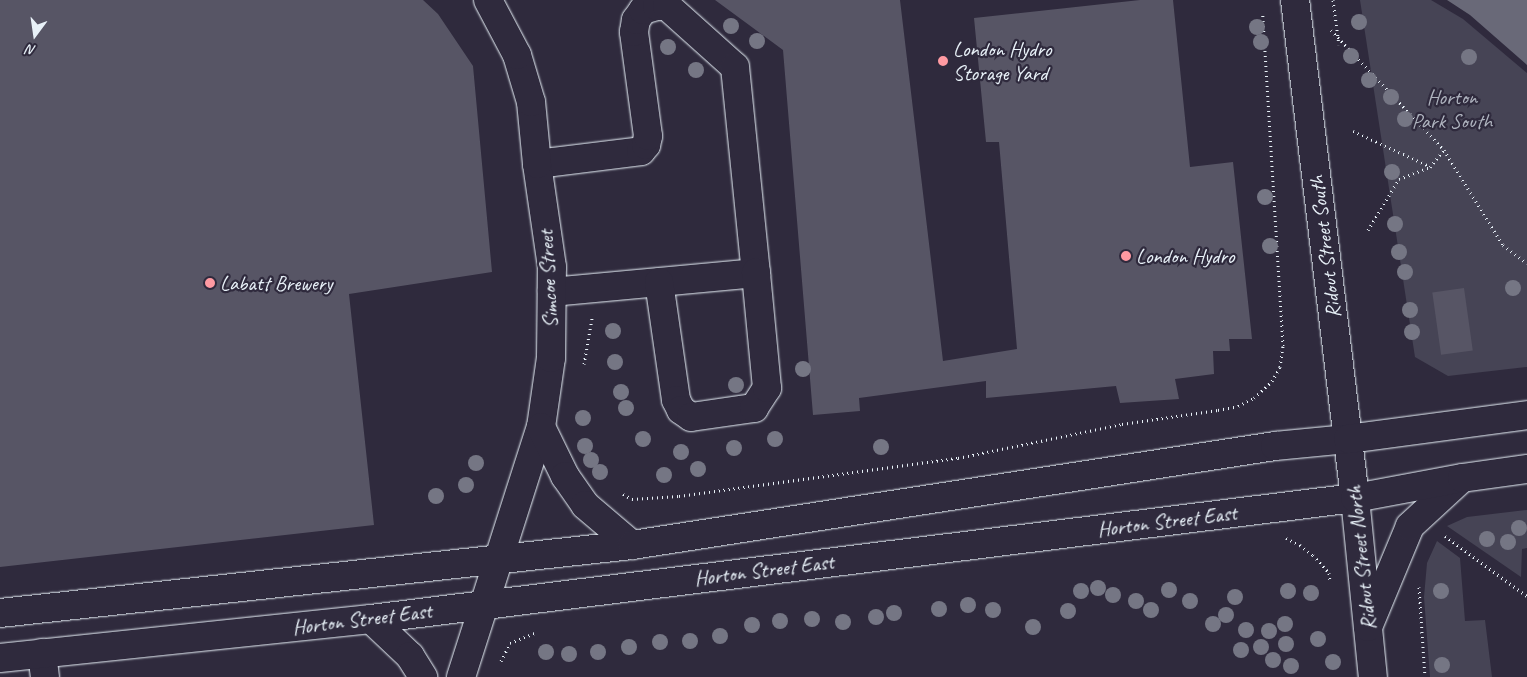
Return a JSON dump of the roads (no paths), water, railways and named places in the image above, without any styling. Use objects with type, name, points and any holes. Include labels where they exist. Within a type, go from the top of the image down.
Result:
[{"type":"main road","name":"Simcoe Street","points":[[461,677],[541,427],[551,358],[552,267],[537,164],[531,102],[526,78],[507,34],[488,0]]},
{"type":"main road","name":"Ridout Street South","points":[[1296,0],[1348,439]]},
{"type":"main road","points":[[537,164],[641,151],[648,136],[634,32],[636,20],[643,10],[657,6],[667,6],[735,67],[767,388],[754,408],[691,417],[681,410],[676,400],[659,282]]},
{"type":"main road","points":[[552,292],[756,273]]},
{"type":"main road","name":"Horton Street East","points":[[0,613],[632,545],[1275,446],[1348,439],[1527,415]]},
{"type":"main road","points":[[541,427],[565,476],[585,505],[632,545]]},
{"type":"main road","name":"Ridout Street North","points":[[1348,439],[1373,677]]},
{"type":"main road","name":"Horton Street East","points":[[0,658],[44,665],[371,619],[1355,498],[1527,468]]},
{"type":"main road","points":[[1368,627],[1410,526],[1462,478]]},
{"type":"main road","points":[[371,619],[410,656],[422,677]]},
{"type":"water","points":[[1447,0],[1527,0],[1527,65],[1470,15]]},
{"type":"place","name":"London Hydro Storage Yard","points":[[943,61]]},
{"type":"place","name":"London Hydro","points":[[1126,256]]},
{"type":"place","name":"Labatt Brewery","points":[[210,283]]},
{"type":"park label","name":"Horton Park South","points":[[1452,109]]}]
